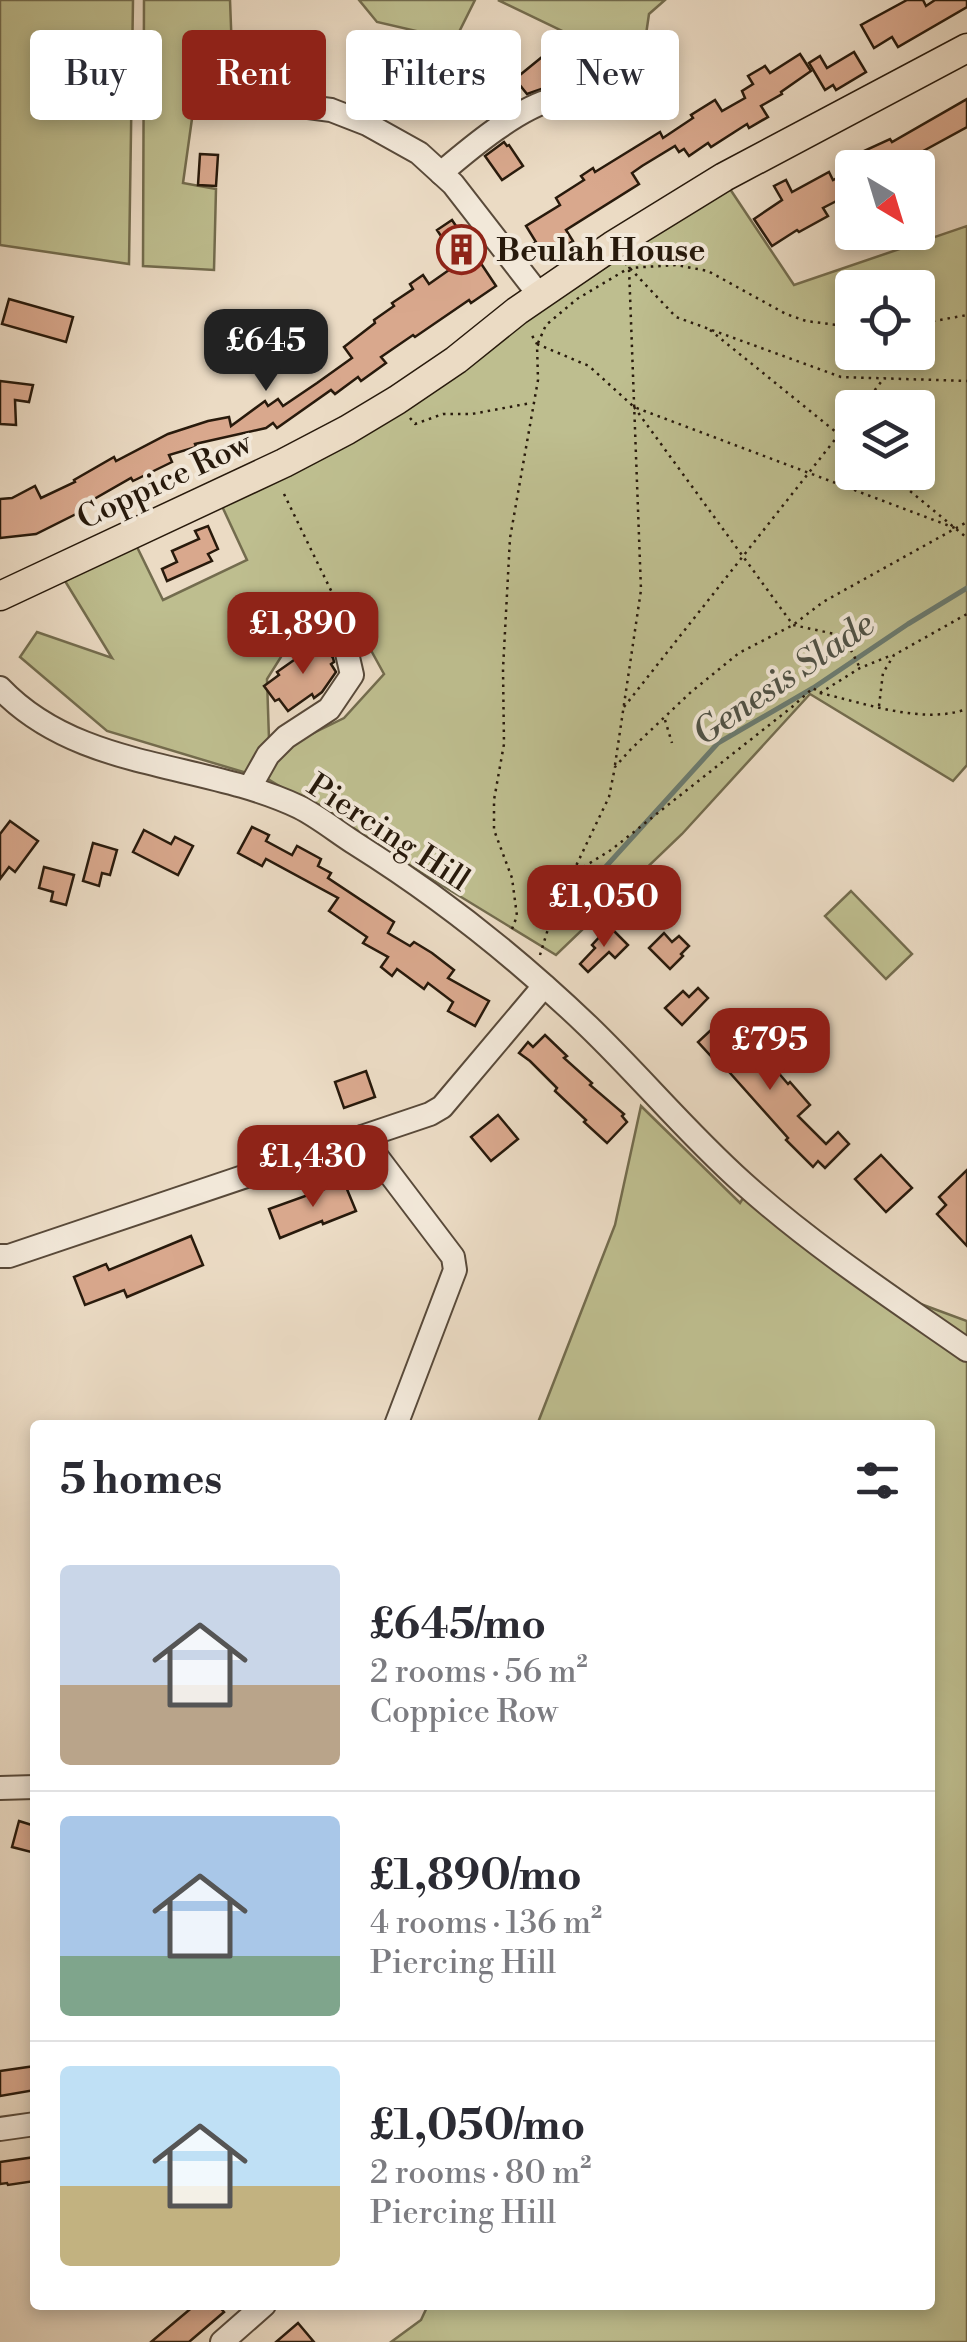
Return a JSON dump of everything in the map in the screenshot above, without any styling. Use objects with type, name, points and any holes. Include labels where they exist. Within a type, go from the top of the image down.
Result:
[{"type":"main road","name":"Coppice Row","points":[[0,596],[284,463],[398,400],[612,246],[724,177],[967,48]]},
{"type":"street","points":[[441,173],[528,109],[541,104]]},
{"type":"street","points":[[326,109],[367,124],[419,153],[454,184],[540,296]]},
{"type":"street","points":[[250,787],[268,756],[286,737],[329,709],[352,675],[340,626]]},
{"type":"street","name":"Piercing Hill","points":[[0,688],[27,712],[72,738],[127,758],[250,787],[301,808],[395,868],[468,924],[590,1028],[742,1182],[836,1259],[967,1350]]},
{"type":"street","points":[[0,1256],[430,1114],[442,1107],[535,979]]},
{"type":"street","points":[[362,1136],[453,1257],[455,1270],[398,1420]]},
{"type":"street","points":[[0,1788],[30,1787]]},
{"type":"street","points":[[0,2129],[30,2125]]},
{"type":"street","points":[[222,2342],[258,2310]]},
{"type":"path","points":[[511,930],[517,916],[512,878],[494,830],[494,800],[504,744],[502,670],[510,538],[538,380],[538,344],[546,325],[578,299],[630,268],[676,265],[708,271],[786,314],[835,325]]},
{"type":"path","points":[[630,268],[676,317],[841,377],[967,381]]},
{"type":"path","points":[[535,979],[552,916],[609,797],[640,590],[630,268]]},
{"type":"path","points":[[935,321],[967,315]]},
{"type":"path","points":[[708,328],[835,431]]},
{"type":"path","points":[[538,344],[589,366],[634,407],[793,624],[844,636],[860,668]]},
{"type":"path","points":[[875,390],[884,378]]},
{"type":"path","points":[[398,400],[415,424],[443,414],[472,414],[534,402]]},
{"type":"path","points":[[634,407],[957,529]]},
{"type":"path","points":[[624,708],[835,440]]},
{"type":"path","points":[[909,490],[967,538]]},
{"type":"path","points":[[284,494],[340,626]]},
{"type":"path","points":[[615,767],[691,692],[740,652],[967,522]]},
{"type":"path","points":[[820,693],[860,668],[894,655],[967,614]]},
{"type":"path","points":[[879,706],[882,672],[894,655]]},
{"type":"path","points":[[573,873],[611,850],[813,688],[820,693],[925,716],[950,715],[967,709]]},
{"type":"path","points":[[665,720],[672,743]]},
{"type":"green space","points":[[0,0],[133,0],[133,30],[30,30],[30,120],[131,120],[129,264],[0,245]]},
{"type":"green space","points":[[144,0],[230,0],[231,30],[182,30],[182,120],[192,120],[183,183],[216,189],[214,270],[143,266],[144,120],[162,120],[162,30],[144,30]]},
{"type":"green space","points":[[359,0],[475,0],[460,30],[412,30],[377,22]]},
{"type":"green space","points":[[498,0],[665,0],[649,14],[647,30],[560,30]]},
{"type":"green space","points":[[730,189],[794,285],[835,271],[835,370],[935,370],[935,270],[838,270],[897,250],[935,250],[935,237],[967,226],[967,765],[953,781],[810,694],[682,834],[556,955],[263,776],[287,746],[344,718],[384,674],[345,603],[303,622],[267,679],[269,739],[250,774],[107,731],[20,657],[37,632],[112,658],[65,581],[136,545],[163,600],[247,560],[221,504],[531,317]]},
{"type":"green space","points":[[851,891],[912,954],[886,979],[825,916]]},
{"type":"green space","points":[[641,1106],[740,1203],[745,1195],[918,1303],[967,1321],[967,2342],[391,2342],[421,2320],[426,2310],[935,2310],[935,1420],[539,1420],[615,1225]]},
{"type":"building","points":[[907,0],[923,0],[926,6],[935,0],[967,0],[967,7],[898,47],[892,37],[874,48],[861,25]]},
{"type":"building","points":[[854,52],[866,72],[836,90],[833,85],[825,90],[809,63],[820,56],[827,68]]},
{"type":"building","points":[[800,54],[811,71],[761,106],[768,117],[749,128],[747,124],[711,147],[708,143],[689,156],[675,146],[642,166],[632,173],[639,184],[566,230],[573,241],[541,261],[526,226],[560,205],[556,198],[584,180],[581,176],[593,168],[595,172],[660,132],[663,138],[715,100],[722,111],[745,98],[742,91],[753,84],[748,76],[765,66],[770,73]]},
{"type":"building","points":[[541,58],[541,89],[527,94],[521,86],[521,74]]},
{"type":"building","points":[[967,99],[967,127],[925,150],[866,150],[890,139],[892,142]]},
{"type":"building","points":[[504,142],[523,166],[502,180],[485,156]]},
{"type":"building","points":[[200,154],[218,155],[216,186],[198,185]]},
{"type":"building","points":[[829,172],[835,179],[835,202],[823,208],[828,216],[772,246],[754,219],[782,200],[774,186],[786,180],[792,192]]},
{"type":"building","points":[[452,220],[496,286],[381,357],[386,363],[361,381],[358,377],[335,394],[331,390],[277,428],[273,423],[169,455],[172,462],[133,481],[131,478],[82,506],[84,510],[36,534],[0,538],[0,499],[12,498],[35,486],[41,498],[114,457],[116,461],[168,434],[229,417],[231,426],[265,401],[268,406],[278,399],[283,406],[317,383],[352,358],[344,347],[413,289],[410,284],[423,275],[429,284],[459,263],[437,230]]},
{"type":"building","points":[[9,299],[73,317],[66,342],[2,324]]},
{"type":"building","points":[[0,381],[33,385],[29,402],[15,400],[16,425],[0,424]]},
{"type":"building","points":[[208,526],[218,549],[208,554],[212,561],[167,581],[162,569],[177,562],[172,551],[199,539],[195,531]]},
{"type":"building","points":[[321,641],[333,658],[331,664],[336,672],[322,692],[314,698],[312,694],[288,711],[264,686]]},
{"type":"building","points":[[10,821],[38,841],[15,872],[9,867],[0,879],[0,834]]},
{"type":"building","points":[[252,827],[269,835],[266,841],[292,855],[297,846],[321,859],[318,866],[331,873],[328,878],[394,922],[388,933],[432,953],[454,970],[448,978],[489,1001],[475,1026],[448,1011],[453,1002],[428,983],[424,989],[397,969],[392,976],[381,967],[388,957],[363,943],[367,937],[329,911],[338,898],[266,859],[262,866],[238,853]]},
{"type":"building","points":[[144,830],[171,844],[175,837],[193,846],[178,875],[133,852]]},
{"type":"building","points":[[93,843],[117,850],[110,875],[102,873],[99,886],[83,881]]},
{"type":"building","points":[[44,867],[74,875],[66,905],[51,901],[53,892],[39,888]]},
{"type":"building","points":[[614,931],[628,945],[615,958],[609,952],[588,972],[580,964],[595,948],[592,945],[603,933],[606,936]]},
{"type":"building","points":[[664,933],[672,942],[679,936],[689,946],[670,969],[649,948]]},
{"type":"building","points":[[698,988],[708,998],[682,1025],[665,1008],[683,991],[689,997]]},
{"type":"building","points":[[726,1016],[744,1034],[738,1039],[758,1061],[764,1056],[810,1105],[798,1116],[826,1144],[838,1132],[849,1144],[825,1168],[818,1161],[813,1167],[698,1042]]},
{"type":"building","points":[[545,1035],[590,1085],[624,1114],[627,1122],[607,1143],[519,1053],[528,1042],[533,1047]]},
{"type":"building","points":[[366,1071],[375,1097],[344,1108],[335,1082]]},
{"type":"building","points":[[498,1115],[518,1139],[491,1161],[471,1137]]},
{"type":"building","points":[[881,1155],[912,1188],[886,1212],[855,1179]]},
{"type":"building","points":[[967,1170],[967,1246],[937,1214],[946,1205],[939,1197]]},
{"type":"building","points":[[344,1182],[356,1211],[280,1238],[269,1209]]},
{"type":"building","points":[[191,1236],[203,1265],[127,1297],[124,1290],[85,1305],[74,1277],[106,1264],[109,1270]]},
{"type":"building","points":[[19,1821],[30,1824],[30,1852],[12,1847]]},
{"type":"building","points":[[30,2067],[30,2091],[0,2096],[0,2071]]},
{"type":"building","points":[[30,2158],[30,2182],[0,2184],[0,2162]]},
{"type":"building","points":[[189,2310],[224,2312],[189,2342],[151,2342]]},
{"type":"building","points":[[298,2323],[314,2342],[276,2342]]},
{"type":"waterway","name":"Genesis Slade","points":[[561,916],[718,743],[813,688],[967,588]]},
{"type":"place","name":"Beulah House","points":[[461,250]]}]
